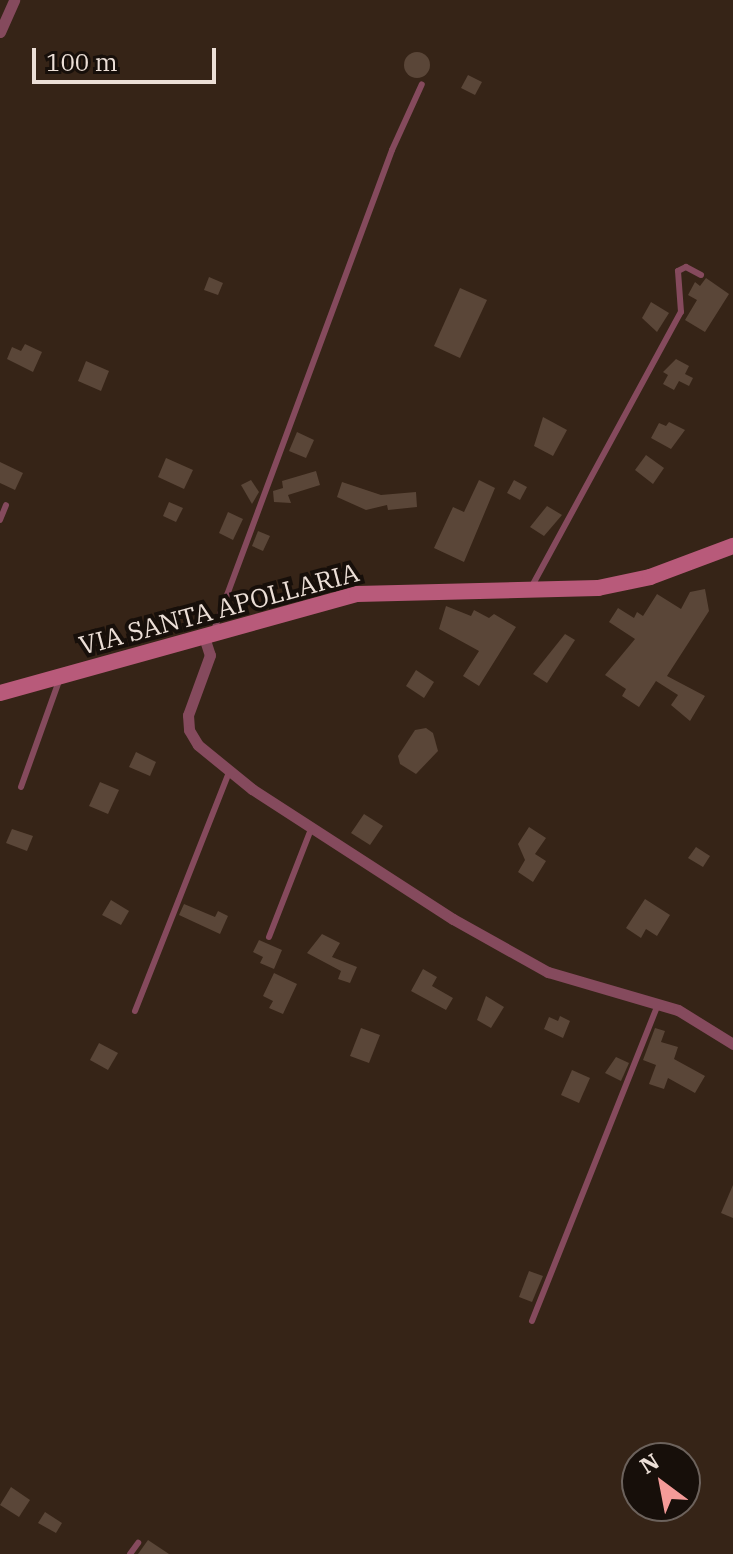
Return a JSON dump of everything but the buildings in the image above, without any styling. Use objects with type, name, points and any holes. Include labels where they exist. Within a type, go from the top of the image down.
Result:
[{"type":"street","points":[[0,32],[14,0]]},
{"type":"street","name":"VIA SANTA APOLLARIA","points":[[0,693],[389,590],[528,593],[637,580],[733,546]]},
{"type":"street","points":[[208,636],[210,655],[188,727],[198,745],[229,772],[311,829],[453,919],[548,972],[688,1015],[733,1044]]},
{"type":"lane","points":[[208,636],[392,150],[422,84]]},
{"type":"lane","points":[[528,593],[681,312],[678,271],[686,267],[701,275]]},
{"type":"lane","points":[[0,520],[6,505]]},
{"type":"lane","points":[[21,787],[60,676]]},
{"type":"lane","points":[[135,1011],[229,772]]},
{"type":"lane","points":[[269,937],[311,829]]},
{"type":"lane","points":[[532,1321],[659,1004]]},
{"type":"lane","points":[[130,1554],[138,1543]]}]
